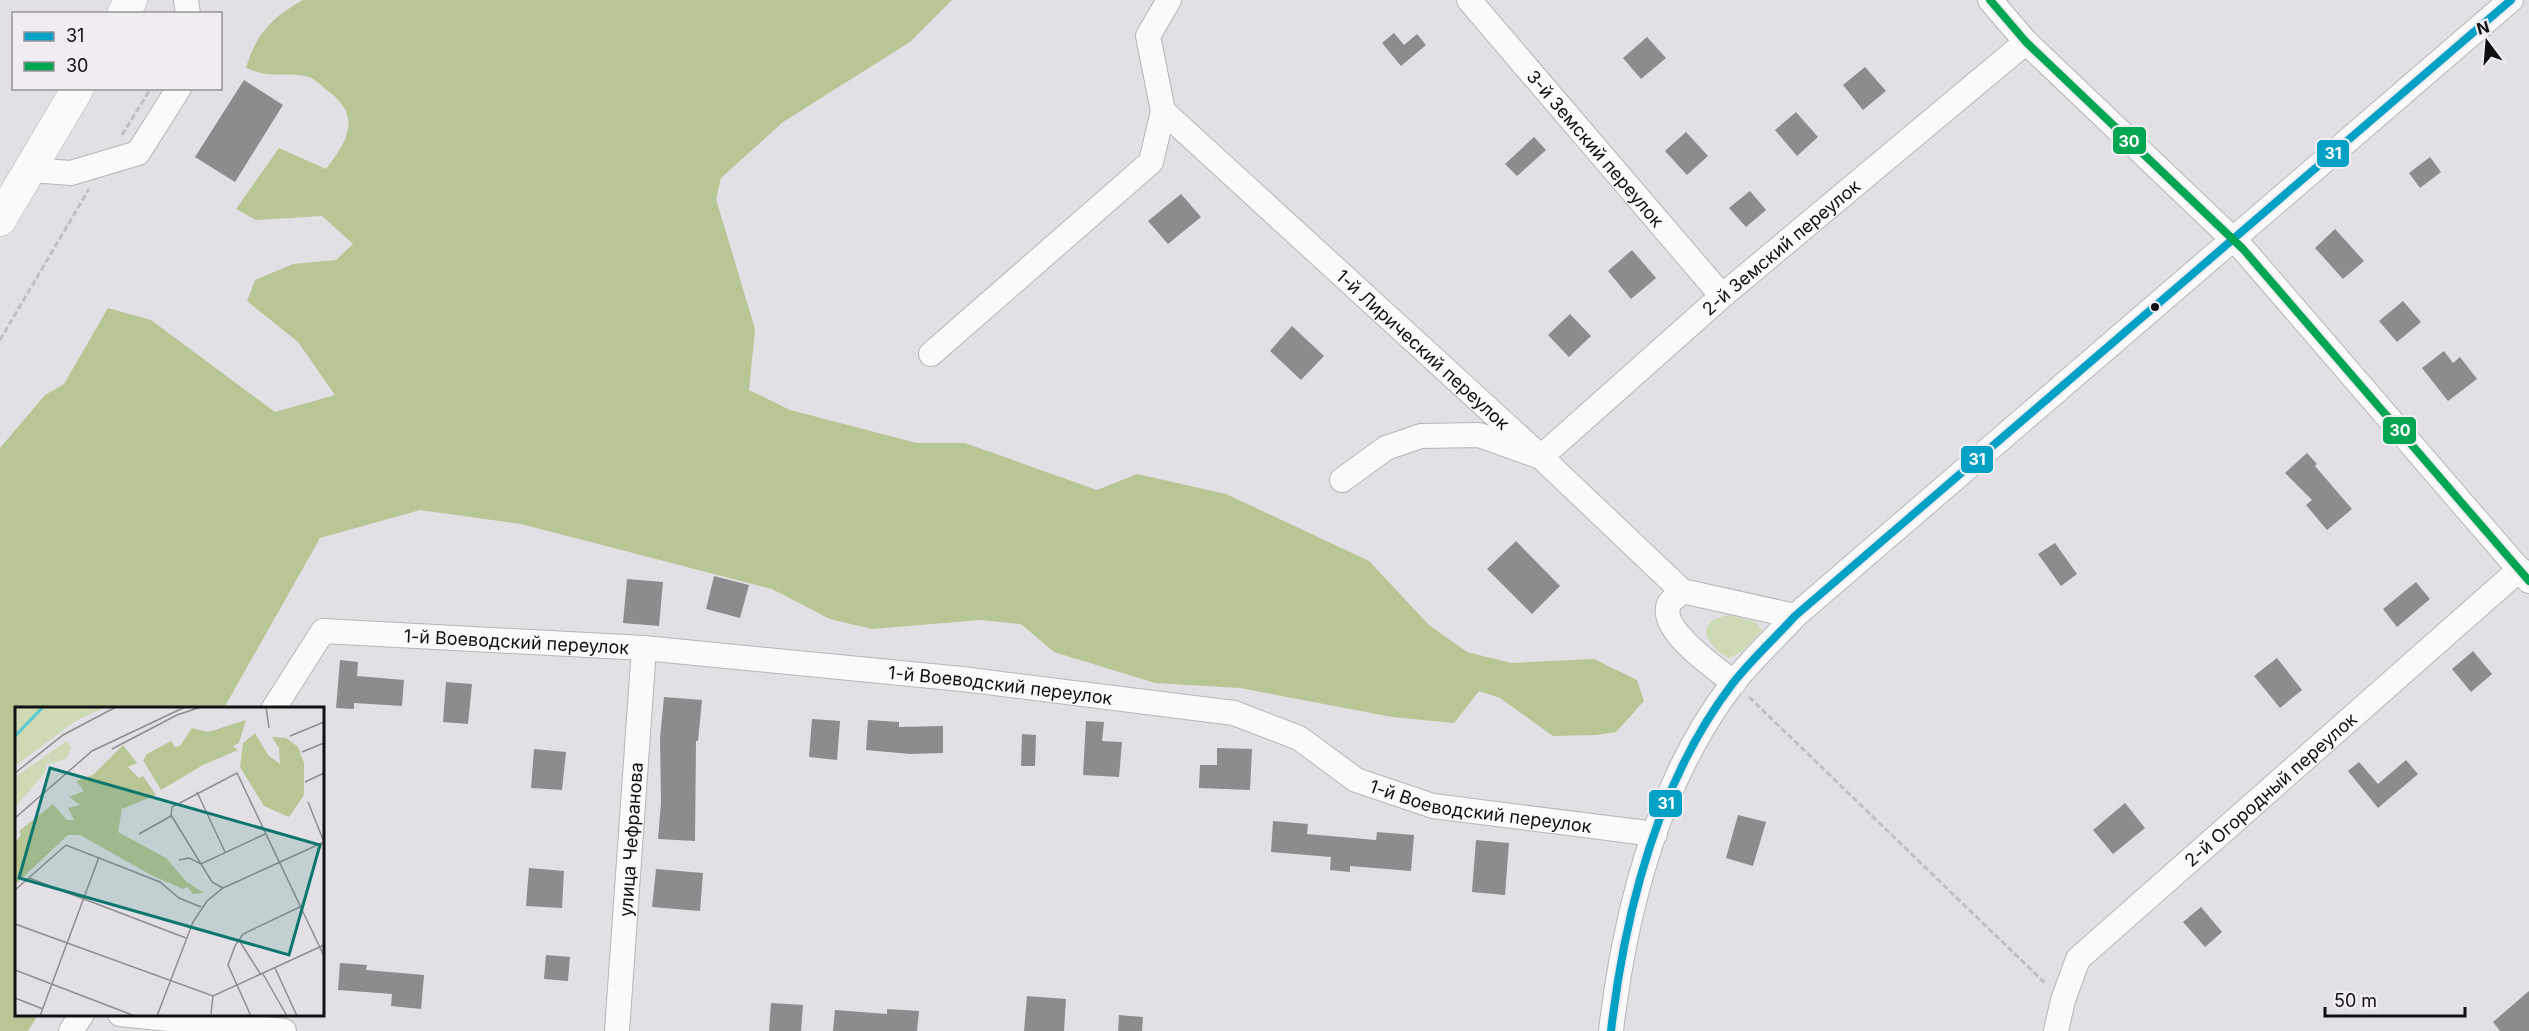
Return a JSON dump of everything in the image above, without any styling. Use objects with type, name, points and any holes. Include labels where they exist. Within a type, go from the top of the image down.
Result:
[{"type":"main road","points":[[0,220],[77,90]]},
{"type":"street","points":[[931,354],[1151,162],[1163,111],[1148,36],[1168,0]]},
{"type":"street","name":"3-й Земский переулок","points":[[1469,0],[1722,296]]},
{"type":"street","points":[[1990,0],[2026,42],[2235,240],[2524,575]]},
{"type":"street","points":[[1611,1031],[1616,987],[1636,897],[1655,834],[1683,764],[1734,683],[1795,616],[2182,282],[2235,240],[2511,0]]},
{"type":"street","name":"2-й Земский переулок","points":[[1541,457],[1722,296],[2026,42]]},
{"type":"street","points":[[30,170],[71,173],[138,153],[178,90]]},
{"type":"street","name":"1-й Лирический переулок","points":[[1163,111],[1541,457],[1682,591]]},
{"type":"street","points":[[1342,480],[1386,448],[1421,436],[1479,435],[1541,457]]},
{"type":"street","name":"2-й Огородный переулок","points":[[2061,1021],[2078,959],[2524,575]]},
{"type":"street","points":[[1734,683],[1674,632],[1668,619],[1669,604],[1682,591],[1795,616]]},
{"type":"street","name":"1-й Воеводский переулок","points":[[275,707],[323,631],[644,648],[962,679],[1234,713],[1299,738],[1356,780],[1433,806],[1655,834]]},
{"type":"street","name":"улица Чефранова","points":[[617,1031],[644,648]]},
{"type":"street","points":[[71,1031],[81,1016]]},
{"type":"street","points":[[139,1016],[284,1031]]},
{"type":"path","points":[[0,340],[150,90]]},
{"type":"path","points":[[1734,683],[2061,1021]]},
{"type":"green space","points":[[303,0],[952,0],[910,42],[783,122],[721,178],[716,199],[755,329],[749,390],[790,410],[917,443],[965,443],[1097,490],[1137,474],[1226,494],[1369,561],[1429,625],[1467,652],[1511,663],[1594,659],[1637,680],[1644,701],[1616,732],[1553,736],[1500,698],[1479,691],[1454,723],[1392,717],[1240,688],[1155,683],[1054,652],[1021,624],[980,620],[872,629],[830,619],[772,589],[521,524],[420,510],[320,538],[225,707],[15,707],[15,1016],[37,1016],[28,1031],[0,1031],[0,448],[45,395],[64,384],[108,308],[151,320],[275,412],[335,395],[298,342],[247,301],[255,280],[293,264],[336,260],[353,244],[322,216],[256,220],[236,209],[279,148],[326,169],[340,149],[348,129],[345,110],[339,101],[311,78],[270,74],[246,68],[260,36],[282,13]]},
{"type":"green space","points":[[1730,615],[1756,622],[1762,630],[1743,651],[1729,658],[1713,646],[1706,634],[1711,622]]},
{"type":"building","points":[[1394,33],[1404,45],[1417,34],[1426,45],[1401,66],[1382,43]]},
{"type":"building","points":[[1647,37],[1666,58],[1641,79],[1623,58]]},
{"type":"building","points":[[1865,67],[1886,91],[1863,110],[1843,85]]},
{"type":"building","points":[[244,80],[283,105],[235,182],[195,157]]},
{"type":"building","points":[[1796,112],[1818,137],[1797,156],[1775,130]]},
{"type":"building","points":[[1686,132],[1708,156],[1687,175],[1665,151]]},
{"type":"building","points":[[1534,137],[1546,150],[1517,176],[1505,164]]},
{"type":"building","points":[[2430,157],[2441,172],[2420,188],[2409,173]]},
{"type":"building","points":[[1750,191],[1766,210],[1746,227],[1729,208]]},
{"type":"building","points":[[1181,194],[1201,217],[1168,244],[1148,221]]},
{"type":"building","points":[[2335,229],[2364,261],[2343,279],[2315,248]]},
{"type":"building","points":[[1632,250],[1656,278],[1631,299],[1608,271]]},
{"type":"building","points":[[2403,301],[2421,322],[2397,342],[2379,321]]},
{"type":"building","points":[[1570,314],[1591,336],[1569,357],[1548,335]]},
{"type":"building","points":[[1292,326],[1324,356],[1301,380],[1270,351]]},
{"type":"building","points":[[2444,351],[2453,363],[2460,357],[2477,379],[2448,401],[2422,368]]},
{"type":"building","points":[[2307,453],[2317,464],[2315,466],[2352,509],[2327,530],[2306,505],[2312,500],[2285,473]]},
{"type":"building","points":[[1516,541],[1560,586],[1532,614],[1487,569]]},
{"type":"building","points":[[2055,543],[2077,574],[2061,586],[2038,554]]},
{"type":"building","points":[[714,576],[749,585],[740,618],[706,609]]},
{"type":"building","points":[[627,579],[663,582],[659,626],[623,623]]},
{"type":"building","points":[[2416,582],[2430,599],[2397,627],[2383,609]]},
{"type":"building","points":[[2473,651],[2492,674],[2471,692],[2452,669]]},
{"type":"building","points":[[2277,658],[2302,690],[2280,708],[2254,676]]},
{"type":"building","points":[[340,660],[358,662],[357,676],[404,680],[402,706],[354,703],[354,709],[336,708]]},
{"type":"building","points":[[446,682],[472,684],[468,724],[443,722]]},
{"type":"building","points":[[664,697],[702,700],[698,741],[696,741],[695,841],[658,839],[661,802],[660,738]]},
{"type":"building","points":[[812,719],[840,721],[837,760],[809,757]]},
{"type":"building","points":[[868,720],[899,722],[899,727],[943,726],[943,753],[910,754],[866,750]]},
{"type":"building","points":[[1086,721],[1104,722],[1102,741],[1122,742],[1119,777],[1083,775]]},
{"type":"building","points":[[1022,734],[1036,735],[1035,766],[1021,766]]},
{"type":"building","points":[[1217,748],[1252,749],[1250,790],[1199,788],[1200,765],[1217,765]]},
{"type":"building","points":[[534,749],[566,752],[562,790],[531,788]]},
{"type":"building","points":[[2406,760],[2418,774],[2378,808],[2348,771],[2359,762],[2378,784]]},
{"type":"building","points":[[2125,803],[2145,828],[2113,854],[2093,830]]},
{"type":"building","points":[[1738,815],[1766,822],[1753,866],[1726,858]]},
{"type":"building","points":[[1273,821],[1308,824],[1307,834],[1376,840],[1377,832],[1414,835],[1411,871],[1350,866],[1350,872],[1330,870],[1331,857],[1271,852]]},
{"type":"building","points":[[1476,840],[1509,843],[1505,895],[1472,892]]},
{"type":"building","points":[[529,868],[564,871],[562,908],[526,906]]},
{"type":"building","points":[[656,869],[703,873],[700,911],[652,907]]},
{"type":"building","points":[[2201,907],[2222,932],[2205,947],[2183,922]]},
{"type":"building","points":[[546,955],[570,957],[568,981],[544,979]]},
{"type":"building","points":[[340,963],[367,965],[366,970],[424,975],[421,1009],[391,1006],[392,994],[338,990]]},
{"type":"building","points":[[2529,991],[2529,1031],[2500,1031],[2493,1022]]},
{"type":"building","points":[[1027,996],[1066,999],[1064,1031],[1024,1031]]},
{"type":"building","points":[[771,1003],[803,1005],[801,1031],[769,1031]]},
{"type":"building","points":[[887,1009],[919,1011],[917,1031],[833,1031],[835,1010],[887,1014]]},
{"type":"building","points":[[1119,1015],[1143,1017],[1142,1031],[1118,1031]]},
{"type":"transit line","name":"30","points":[[1990,0],[2026,42],[2243,249],[2529,581]]},
{"type":"transit line","name":"31","points":[[1611,1031],[1625,940],[1649,849],[1684,762],[1707,721],[1740,674],[1795,616],[2511,0]]}]
